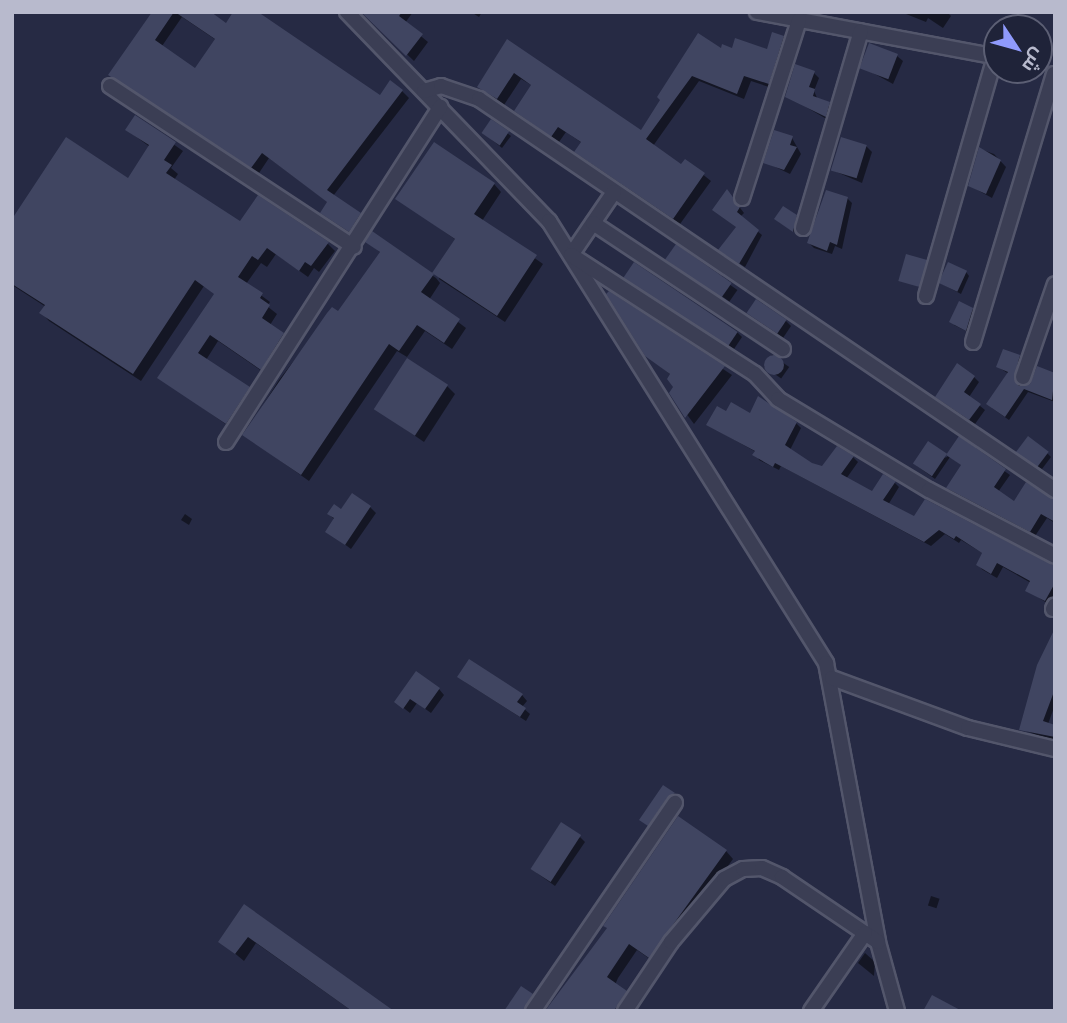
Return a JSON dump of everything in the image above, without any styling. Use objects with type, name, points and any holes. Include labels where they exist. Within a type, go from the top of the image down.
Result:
[{"type":"street","points":[[347,12],[533,201],[571,255],[832,678],[878,942],[897,1011]]},
{"type":"street","points":[[758,12],[983,54]]},
{"type":"street","points":[[742,198],[799,20]]},
{"type":"street","points":[[803,228],[861,31]]},
{"type":"street","points":[[973,342],[1054,74]]},
{"type":"street","points":[[926,296],[988,84]]},
{"type":"street","points":[[110,86],[354,247]]},
{"type":"street","points":[[424,91],[441,86],[479,99],[1055,490]]},
{"type":"street","points":[[226,442],[354,247],[440,107]]},
{"type":"street","points":[[571,255],[614,192]]},
{"type":"street","points":[[593,223],[783,349]]},
{"type":"street","points":[[571,255],[755,374],[778,398],[929,490],[1055,556]]},
{"type":"street","points":[[1023,377],[1055,284]]},
{"type":"street","points":[[832,678],[968,728],[1055,750]]},
{"type":"street","points":[[533,1011],[675,803]]},
{"type":"street","points":[[625,1011],[671,943],[724,879],[743,869],[761,868],[782,877],[878,942]]},
{"type":"street","points":[[811,1011],[864,933]]},
{"type":"building","points":[[152,12],[174,12],[155,40],[195,68],[215,39],[175,12],[211,12],[226,23],[233,12],[258,12],[380,95],[390,80],[403,90],[327,190],[361,213],[349,232],[320,213],[327,202],[262,153],[251,168],[108,75]]},
{"type":"building","points":[[361,12],[402,12],[399,16],[423,34],[406,56]]},
{"type":"building","points":[[772,32],[784,36],[769,84],[744,76],[737,94],[692,76],[646,139],[681,164],[685,159],[705,173],[673,219],[574,152],[581,142],[558,127],[551,137],[514,111],[531,85],[514,73],[497,99],[477,87],[507,39],[641,130],[660,100],[657,97],[698,33],[721,48],[722,44],[732,48],[735,38],[767,49]]},
{"type":"building","points":[[869,43],[898,54],[888,79],[859,68]]},
{"type":"building","points":[[795,64],[815,71],[809,87],[815,89],[813,96],[830,102],[826,117],[785,97]]},
{"type":"building","points":[[135,115],[176,142],[164,160],[172,165],[166,173],[240,221],[258,195],[329,242],[311,266],[305,262],[299,271],[267,248],[258,260],[252,256],[238,277],[263,293],[260,298],[270,305],[262,318],[284,333],[261,370],[210,335],[198,353],[250,387],[226,424],[157,378],[214,294],[195,280],[133,374],[39,313],[45,305],[12,284],[12,219],[66,137],[128,178],[149,145],[125,130]]},
{"type":"building","points":[[491,119],[509,131],[500,145],[481,133]]},
{"type":"building","points":[[774,130],[793,136],[790,145],[797,147],[784,170],[763,163]]},
{"type":"building","points":[[841,137],[867,145],[857,178],[831,170]]},
{"type":"building","points":[[434,142],[495,183],[474,214],[537,255],[497,316],[432,273],[455,239],[395,199]]},
{"type":"building","points":[[979,147],[1001,160],[986,194],[968,186]]},
{"type":"building","points":[[727,189],[740,207],[737,212],[759,230],[739,264],[718,250],[736,227],[712,210]]},
{"type":"building","points":[[826,190],[848,197],[837,245],[830,242],[827,251],[807,243]]},
{"type":"building","points":[[783,206],[797,215],[793,232],[774,219]]},
{"type":"building","points":[[372,231],[434,274],[421,292],[460,319],[444,343],[417,325],[399,351],[389,344],[301,475],[242,435],[327,313],[332,307],[338,311],[380,252],[365,242]]},
{"type":"building","points":[[676,244],[732,283],[721,299],[665,260]]},
{"type":"building","points":[[906,254],[927,260],[919,287],[898,281]]},
{"type":"building","points":[[634,262],[738,332],[727,348],[623,278]]},
{"type":"building","points":[[948,262],[967,271],[957,292],[938,283]]},
{"type":"building","points":[[609,291],[725,366],[685,418],[669,393],[673,387],[667,379],[670,374],[645,356],[606,294]]},
{"type":"building","points":[[756,299],[787,320],[777,334],[746,313]]},
{"type":"building","points":[[959,301],[973,308],[966,331],[949,322]]},
{"type":"building","points":[[1003,349],[1020,355],[1014,378],[1019,386],[1030,384],[1037,366],[1055,373],[1052,400],[1024,389],[1005,417],[986,404],[1008,372],[996,367]]},
{"type":"building","points":[[774,355],[781,358],[784,365],[781,372],[774,375],[767,372],[764,365],[767,358]]},
{"type":"building","points":[[407,358],[448,385],[415,436],[374,409]]},
{"type":"building","points":[[957,363],[975,376],[964,392],[981,404],[969,420],[935,397]]},
{"type":"building","points":[[758,396],[797,422],[785,445],[812,463],[822,466],[837,446],[854,456],[841,474],[872,491],[883,474],[896,481],[883,500],[914,516],[925,499],[1055,566],[1055,583],[1045,601],[1025,591],[1030,581],[997,563],[991,574],[976,565],[982,553],[956,536],[954,539],[939,530],[924,542],[775,463],[773,467],[752,455],[755,451],[706,425],[717,406],[726,411],[731,402],[750,413]]},
{"type":"building","points":[[959,436],[1006,469],[994,487],[1014,501],[1026,482],[1055,500],[1055,522],[1041,514],[1030,532],[946,488],[961,465],[946,455]]},
{"type":"building","points":[[1028,436],[1049,452],[1036,468],[1015,453]]},
{"type":"building","points":[[928,441],[947,454],[932,476],[913,463]]},
{"type":"building","points":[[352,493],[371,506],[345,545],[325,532],[334,518],[327,514],[334,504],[341,509]]},
{"type":"building","points":[[1055,628],[1055,689],[1043,721],[1055,725],[1055,737],[1019,730],[1037,665]]},
{"type":"building","points":[[469,659],[523,694],[517,702],[526,708],[520,717],[457,677]]},
{"type":"building","points":[[416,671],[440,688],[425,709],[410,699],[403,709],[394,702]]},
{"type":"building","points":[[663,785],[675,793],[667,798],[648,826],[639,820]]},
{"type":"building","points":[[678,816],[727,850],[649,958],[629,944],[607,977],[627,991],[614,1011],[545,1011],[607,928],[603,926]]},
{"type":"building","points":[[561,822],[581,835],[551,882],[531,869]]},
{"type":"building","points":[[244,904],[394,1011],[352,1011],[248,937],[235,954],[218,942]]},
{"type":"building","points":[[521,986],[533,994],[523,1011],[504,1011]]},
{"type":"building","points":[[932,995],[962,1011],[923,1011]]}]
